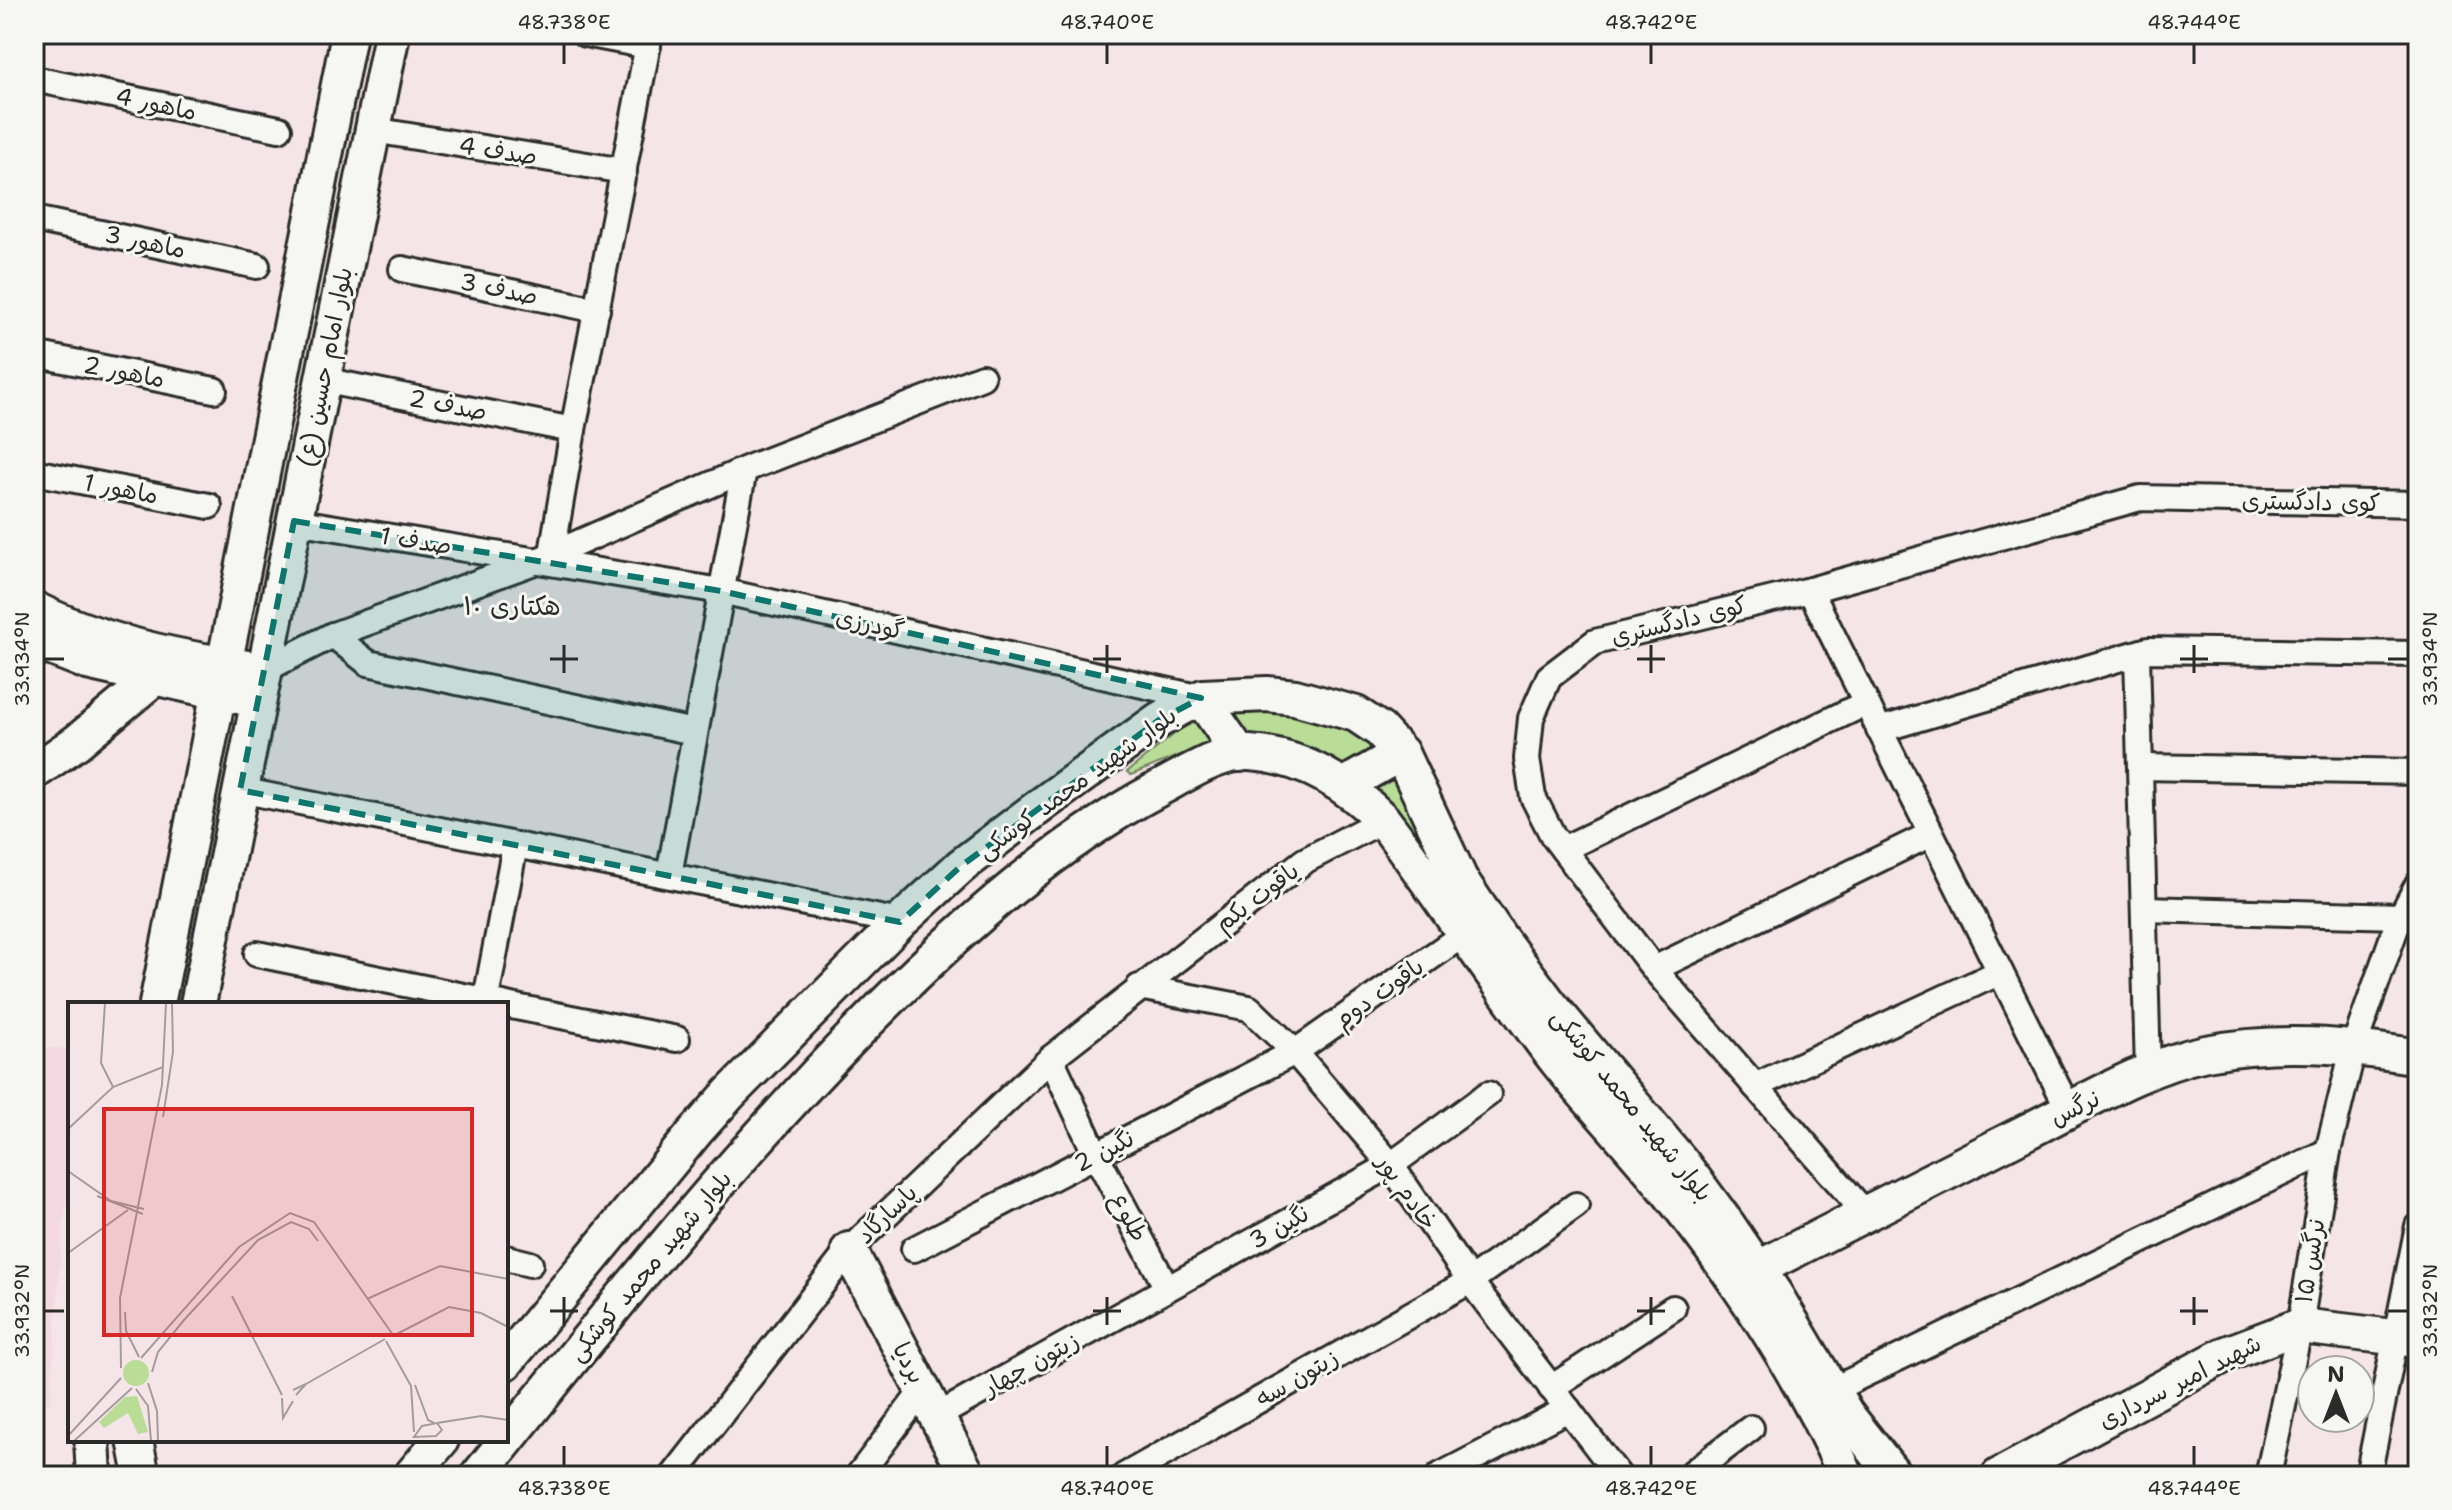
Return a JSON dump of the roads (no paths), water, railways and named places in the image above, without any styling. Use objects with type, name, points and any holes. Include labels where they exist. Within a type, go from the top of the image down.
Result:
[{"type":"main road","name":"بلوار امام حسین (ع)","points":[[157,1002],[349,34]]},
{"type":"main road","name":"بلوار امام حسین (ع)","points":[[198,1002],[392,34]]},
{"type":"main road","points":[[34,609],[161,666]]},
{"type":"main road","points":[[34,641],[87,662],[161,666],[261,685]]},
{"type":"main road","points":[[34,772],[77,742],[161,666]]},
{"type":"main road","name":"بلوار شهید محمد کوشکی","points":[[508,1360],[696,1131],[900,922],[961,866],[1159,720],[1201,698],[1267,694],[1295,697],[1356,714],[1380,730],[1401,753],[1460,879],[1499,937],[1551,1006],[1682,1163],[1757,1269],[1846,1414],[1895,1476]]},
{"type":"main road","points":[[1201,698],[1240,754]]},
{"type":"main road","name":"بلوار شهید محمد کوشکی","points":[[508,1439],[732,1166],[842,1047],[970,922],[1023,879],[1109,818],[1194,770],[1248,752],[1327,774],[1363,800],[1383,820],[1558,1062],[1667,1190],[1735,1279],[1827,1432],[1846,1476]]},
{"type":"main road","points":[[1343,786],[1401,753]]},
{"type":"main road","name":"نرگس","points":[[1757,1269],[2069,1110],[2148,1073],[2204,1054],[2280,1044],[2354,1046],[2418,1057]]},
{"type":"main road","name":"بردیا","points":[[849,1250],[968,1476]]},
{"type":"main road","name":"شهید امیر سرداری","points":[[1999,1476],[2224,1355],[2300,1326],[2408,1338]]},
{"type":"main road","points":[[92,1442],[94,1476]]},
{"type":"main road","points":[[135,1442],[142,1476]]},
{"type":"main road","points":[[411,1476],[439,1442]]},
{"type":"main road","name":"بلوار شهید محمد کوشکی","points":[[478,1476],[506,1442]]},
{"type":"street","points":[[545,557],[573,430],[649,40],[585,34]]},
{"type":"street","name":"ماهور 4","points":[[34,79],[279,129]]},
{"type":"street","name":"صدف 4","points":[[373,130],[624,171]]},
{"type":"street","name":"ماهور 3","points":[[34,219],[257,266]]},
{"type":"street","name":"صدف 3","points":[[402,269],[597,310]]},
{"type":"street","name":"ماهور 2","points":[[34,354],[214,390]]},
{"type":"street","points":[[261,685],[333,635],[545,557],[744,470],[982,377]]},
{"type":"street","name":"صدف 2","points":[[322,380],[573,430]]},
{"type":"street","points":[[669,875],[744,470]]},
{"type":"street","name":"ماهور 1","points":[[34,472],[209,506]]},
{"type":"street","name":"کوی دادگستری","points":[[1865,1213],[1654,969],[1563,849],[1533,797],[1527,759],[1531,718],[1549,677],[1595,642],[1810,590],[2140,498],[2418,504]]},
{"type":"street","name":"صدف 1","points":[[294,521],[545,557]]},
{"type":"street","name":"گودرزی","points":[[545,557],[721,591],[1201,698]]},
{"type":"street","points":[[1810,590],[2069,1110]]},
{"type":"street","points":[[333,635],[368,663],[694,732]]},
{"type":"street","points":[[1879,730],[2148,650],[2418,654]]},
{"type":"street","points":[[2137,654],[2148,1073]]},
{"type":"street","points":[[1563,849],[1866,703]]},
{"type":"street","points":[[2140,767],[2418,772]]},
{"type":"street","points":[[240,790],[900,922]]},
{"type":"street","name":"یاقوت یکم","points":[[1139,987],[1304,861],[1383,820]]},
{"type":"street","points":[[1654,969],[1931,834]]},
{"type":"street","points":[[495,1002],[515,845]]},
{"type":"street","name":"نرگس ۱۵","points":[[2268,1476],[2300,1326],[2328,1151],[2354,1046],[2401,916],[2418,884]]},
{"type":"street","points":[[2144,909],[2401,916]]},
{"type":"street","name":"یاقوت دوم","points":[[1295,1052],[1464,934]]},
{"type":"street","points":[[257,954],[490,1002]]},
{"type":"street","points":[[1755,1086],[2000,972]]},
{"type":"street","name":"خادم پور","points":[[1139,987],[1249,1008],[1295,1052],[1391,1165],[1470,1281],[1619,1476]]},
{"type":"street","name":"پاسارگاد","points":[[673,1476],[849,1250],[1051,1058],[1139,987]]},
{"type":"street","points":[[508,1006],[677,1039]]},
{"type":"street","name":"نگین 2","points":[[914,1249],[1295,1052]]},
{"type":"street","name":"طلوع","points":[[1051,1058],[1096,1155],[1167,1288]]},
{"type":"street","name":"نگین 3","points":[[1167,1288],[1391,1165],[1488,1094]]},
{"type":"street","points":[[1832,1390],[2328,1151]]},
{"type":"street","name":"زیتون سه","points":[[1124,1476],[1470,1281],[1576,1205]]},
{"type":"street","points":[[2368,1476],[2408,1338],[2418,1226]]},
{"type":"street","name":"زیتون چهار","points":[[930,1403],[1167,1288]]},
{"type":"street","points":[[1551,1388],[1673,1308]]},
{"type":"street","points":[[858,1476],[930,1403]]},
{"type":"street","points":[[1439,1476],[1568,1409]]},
{"type":"street","points":[[1688,1476],[1751,1428]]},
{"type":"district","name":"۱۰ هکتاری","points":[[512,606]]}]
